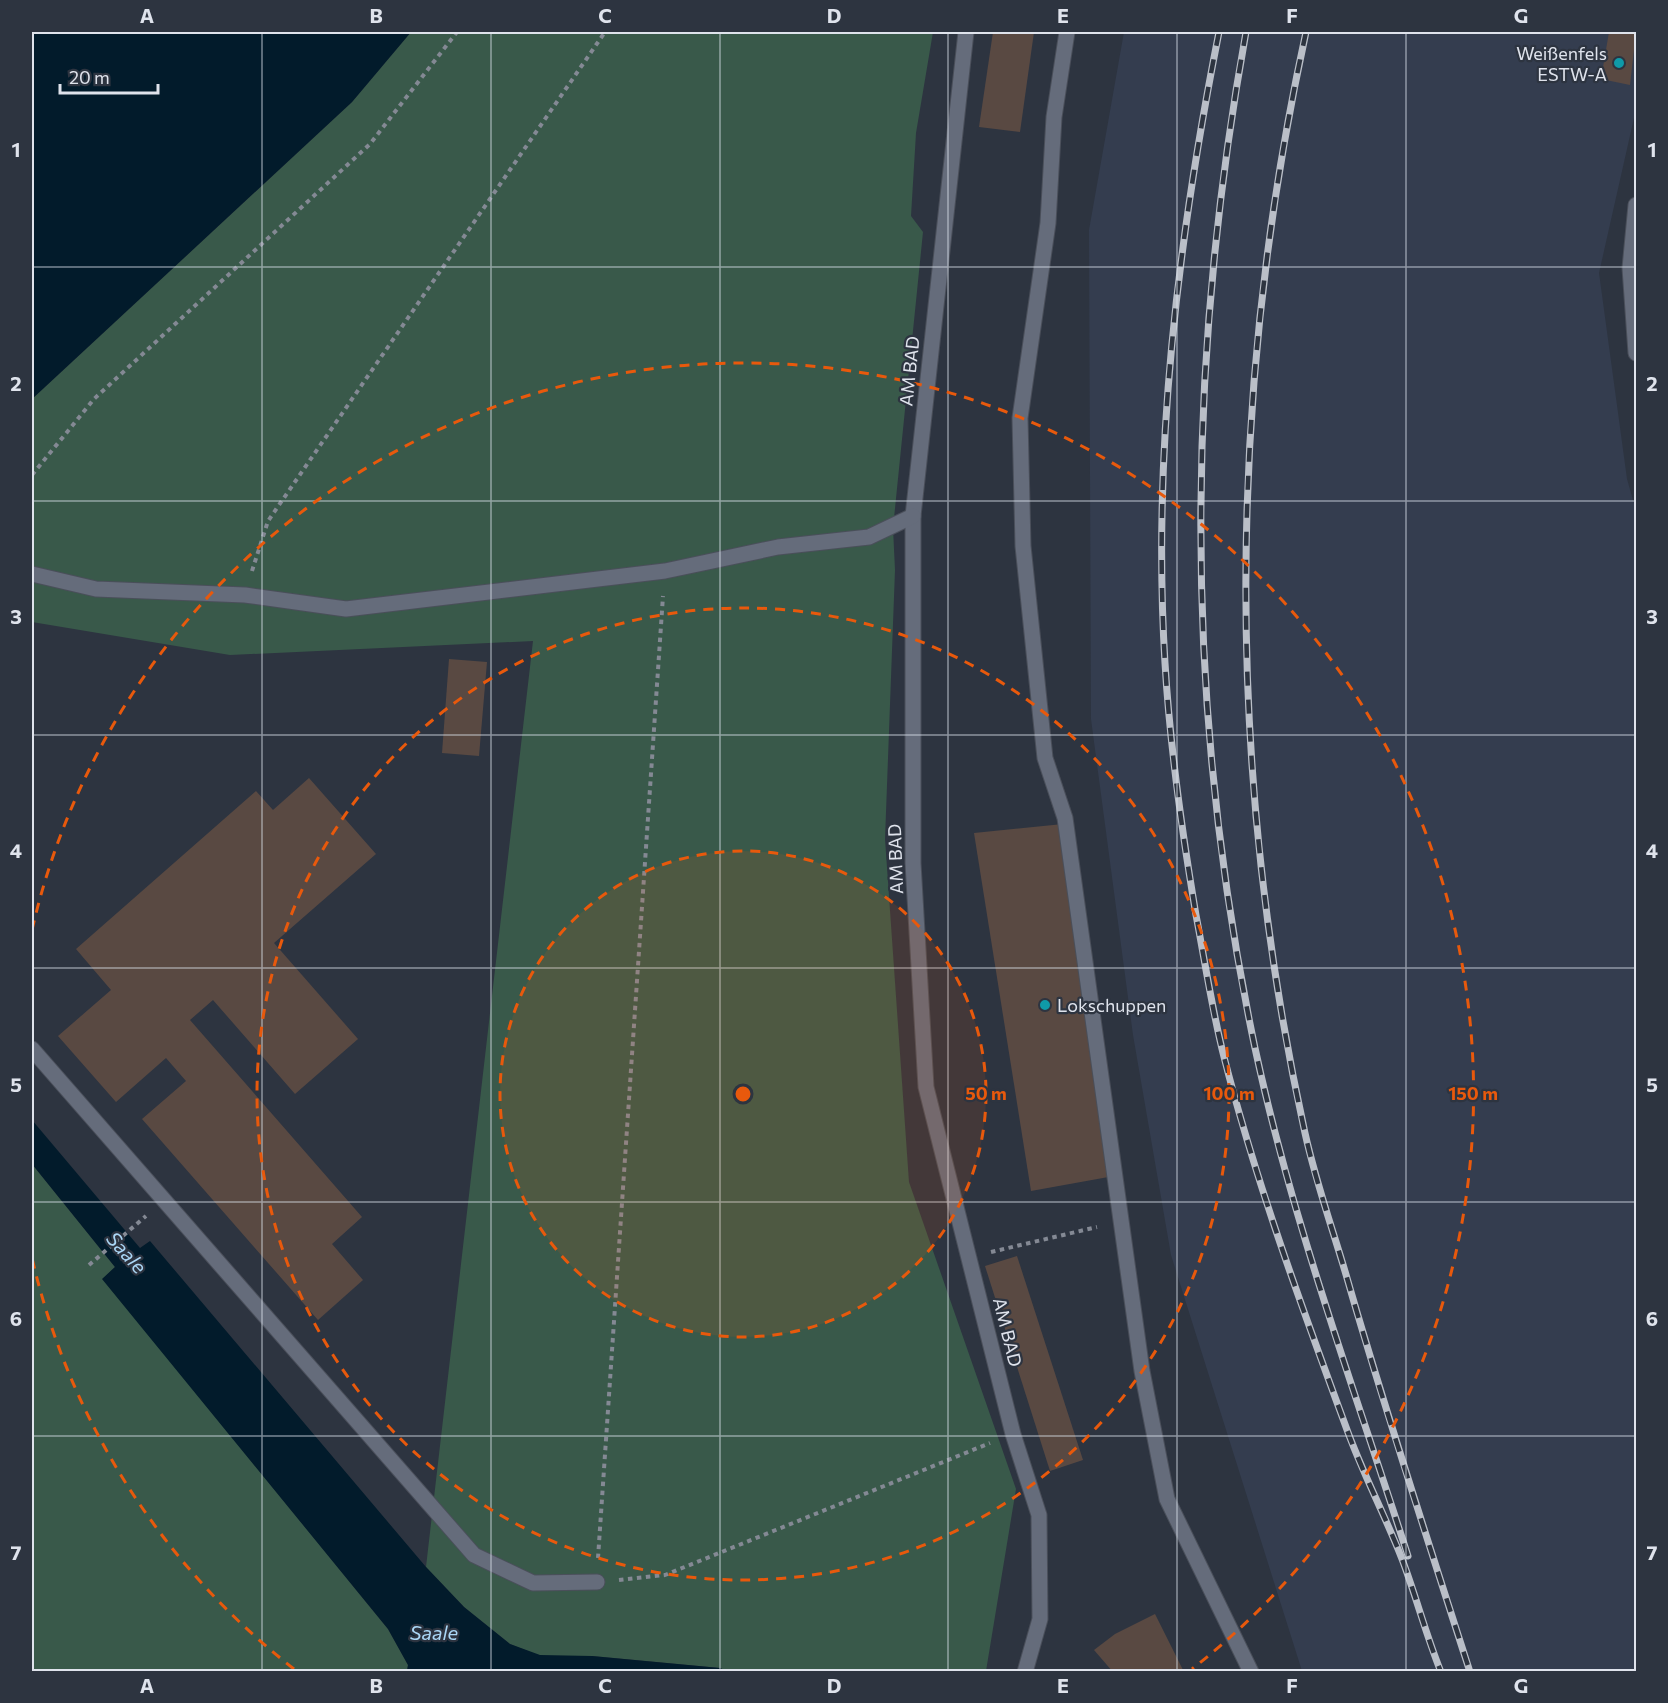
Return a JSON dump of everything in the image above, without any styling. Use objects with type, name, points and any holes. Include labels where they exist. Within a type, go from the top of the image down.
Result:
[{"type":"street","name":"AM BAD","points":[[966,32],[913,516],[913,863],[926,1087],[1013,1434],[1039,1515],[1040,1619],[1025,1671]]},
{"type":"street","points":[[1067,32],[1054,117],[1048,223],[1020,418],[1023,546],[1045,758],[1065,818],[1142,1371],[1167,1499],[1251,1671]]},
{"type":"street","points":[[1636,205],[1632,238],[1636,353]]},
{"type":"street","points":[[32,574],[96,589],[245,595],[346,609],[665,571],[778,547],[868,537],[913,516]]},
{"type":"street","points":[[32,1048],[474,1555],[533,1583],[597,1582]]},
{"type":"path","points":[[32,475],[94,399],[370,144],[457,32]]},
{"type":"path","points":[[245,595],[268,521],[605,32]]},
{"type":"path","points":[[665,571],[597,1582],[665,1575],[1013,1434]]},
{"type":"path","points":[[969,1258],[1121,1221]]},
{"type":"path","points":[[89,1265],[127,1232]]},
{"type":"shaded area","points":[[1124,32],[1636,32],[1636,109],[1599,273],[1627,479],[1636,511],[1636,1671],[1302,1671],[1171,1255],[1133,1035],[1091,719],[1089,230]]},
{"type":"green space","points":[[411,32],[933,32],[916,133],[911,216],[923,232],[893,528],[895,570],[885,839],[909,1182],[1016,1489],[986,1671],[727,1672],[720,1668],[592,1656],[540,1656],[510,1644],[464,1607],[426,1567],[533,641],[230,655],[32,622],[32,399],[352,102]]},
{"type":"green space","points":[[32,1164],[115,1267],[103,1279],[388,1629],[408,1665],[407,1671],[32,1671]]},
{"type":"water","points":[[32,32],[411,32],[352,102],[32,399]]},
{"type":"water","name":"Saale","points":[[32,1120],[140,1248],[150,1241],[426,1567],[464,1607],[510,1644],[540,1655],[592,1656],[720,1668],[727,1671],[407,1671],[408,1665],[388,1629],[102,1279],[115,1267],[32,1164]]},
{"type":"building","points":[[993,32],[1034,32],[1020,132],[979,127]]},
{"type":"building","name":"Weißenfels ESTW-A","points":[[1609,32],[1636,32],[1630,85],[1601,79]]},
{"type":"building","points":[[449,659],[487,662],[479,756],[442,753]]},
{"type":"building","points":[[309,778],[376,854],[274,943],[358,1039],[295,1094],[213,1000],[190,1020],[362,1217],[332,1244],[363,1280],[318,1320],[142,1119],[186,1081],[166,1058],[116,1102],[58,1036],[111,990],[76,949],[256,791],[273,810]]},
{"type":"building","name":"Lokschuppen","points":[[1063,824],[1114,1176],[1031,1191],[974,833]]},
{"type":"building","points":[[1017,1256],[1083,1460],[1050,1471],[985,1266]]},
{"type":"building","points":[[1155,1614],[1184,1672],[1113,1672],[1094,1650],[1115,1634]]},
{"type":"railway","points":[[1219,32],[1191,188],[1180,267],[1172,346],[1162,504],[1165,663],[1181,821],[1216,1022],[1250,1150],[1280,1243],[1352,1444],[1402,1559],[1441,1672]]},
{"type":"railway","points":[[1246,32],[1226,159],[1212,286],[1203,413],[1201,540],[1205,668],[1215,795],[1232,921],[1255,1048],[1270,1113],[1305,1240],[1408,1556]]},
{"type":"railway","points":[[1306,32],[1280,168],[1261,306],[1250,444],[1246,582],[1249,721],[1260,859],[1279,996],[1309,1152],[1470,1672]]},
{"type":"place","name":"Weißenfels ESTW-A","points":[[1619,63]]},
{"type":"place","name":"Lokschuppen","points":[[1045,1005]]}]
